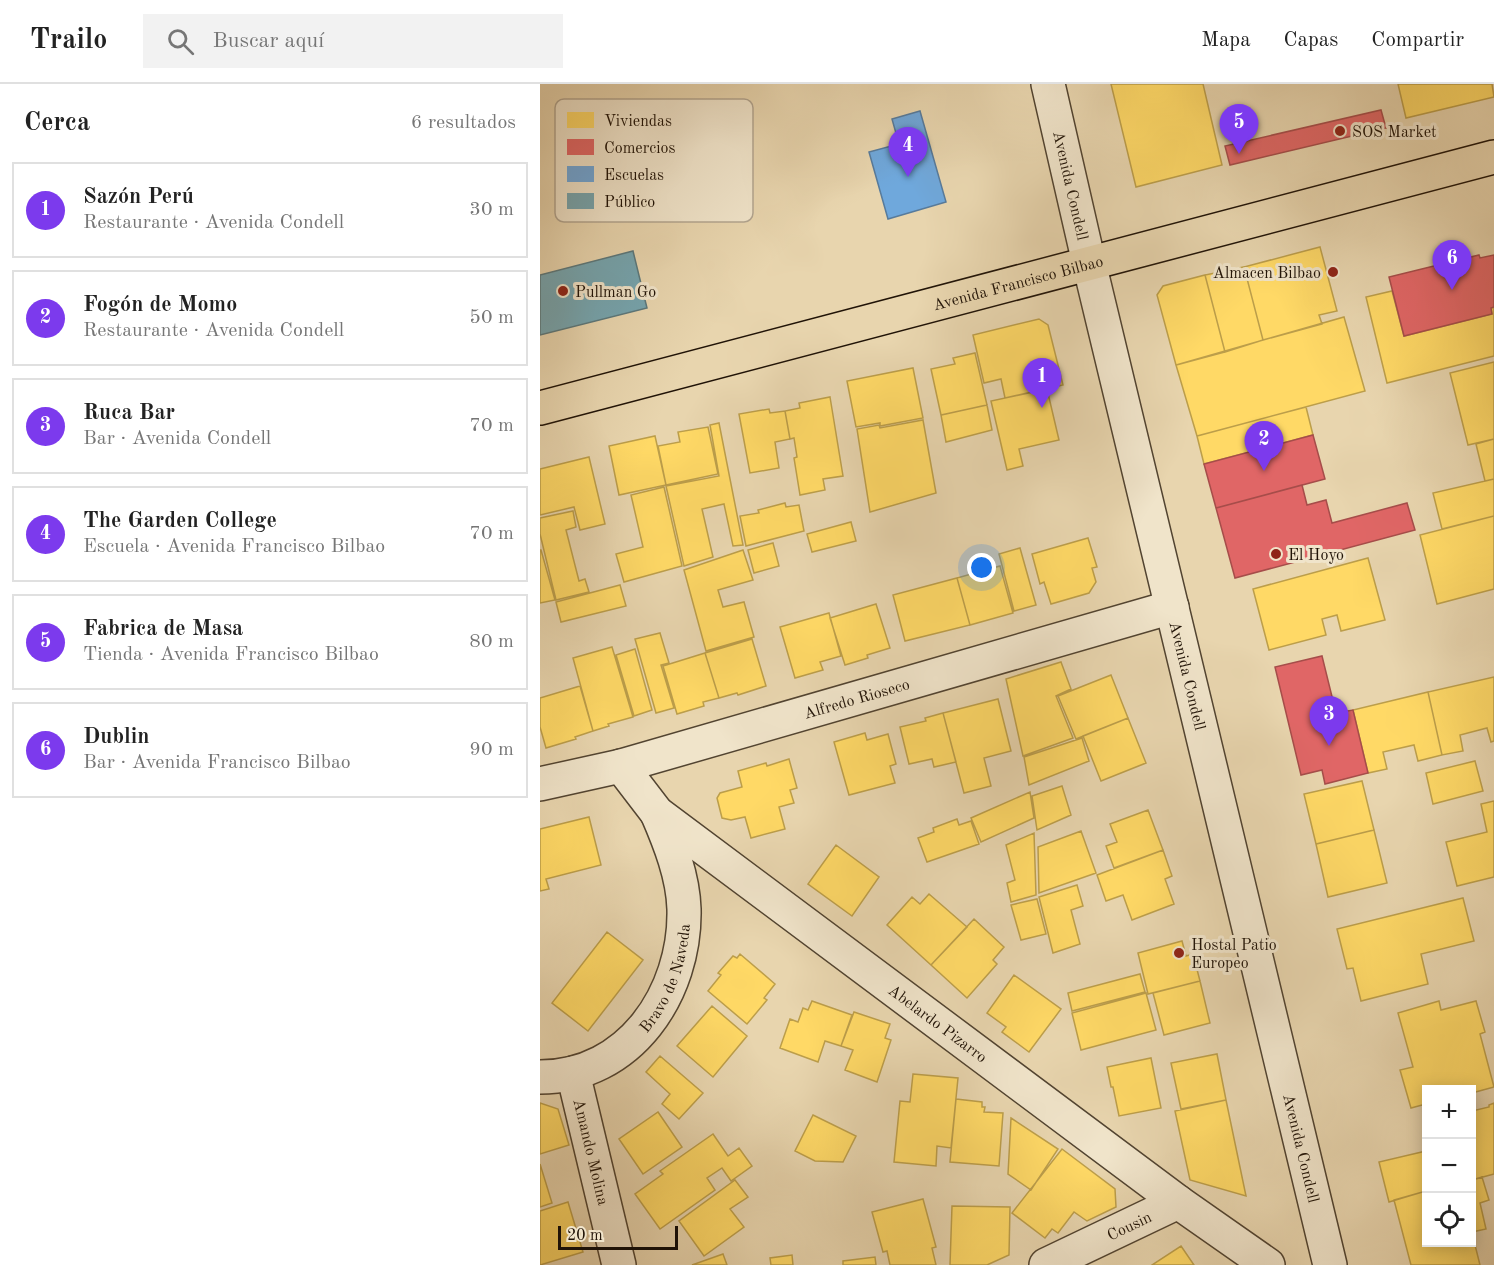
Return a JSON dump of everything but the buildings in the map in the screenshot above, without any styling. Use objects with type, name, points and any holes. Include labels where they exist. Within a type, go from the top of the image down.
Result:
[{"type":"main road","name":"Avenida Francisco Bilbao","points":[[540,408],[1494,157]]},
{"type":"street","name":"Avenida Condell","points":[[1048,84],[1330,1265]]},
{"type":"street","name":"Alfredo Rioseco","points":[[540,784],[621,766],[1172,607]]},
{"type":"street","name":"Abelardo Pizarro","points":[[621,766],[657,813],[1178,1202],[1268,1265]]},
{"type":"street","name":"Bravo de Naveda","points":[[540,1077],[573,1073],[590,1068],[608,1058],[638,1035],[661,1003],[676,969],[681,950],[684,906],[680,877],[668,837],[657,813]]},
{"type":"street","name":"Amando Molina","points":[[573,1073],[619,1265]]},
{"type":"street","name":"Cousin","points":[[1046,1265],[1178,1202]]},
{"type":"place","name":"SOS Market","points":[[1340,131]]},
{"type":"place","name":"Fabrica de Masa","points":[[1239,154]]},
{"type":"place","name":"The Garden College","points":[[908,177]]},
{"type":"place","name":"Almacen Bilbao","points":[[1333,272]]},
{"type":"place","name":"Dublin","points":[[1452,290]]},
{"type":"place","name":"Pullman Go","points":[[563,291]]},
{"type":"place","name":"Sazón Perú","points":[[1042,408]]},
{"type":"place","name":"Fogón de Momo","points":[[1264,471]]},
{"type":"place","name":"El Hoyo","points":[[1276,554]]},
{"type":"place","name":"Ruca Bar","points":[[1329,746]]},
{"type":"place","name":"Hostal Patio Europeo","points":[[1179,953]]}]
